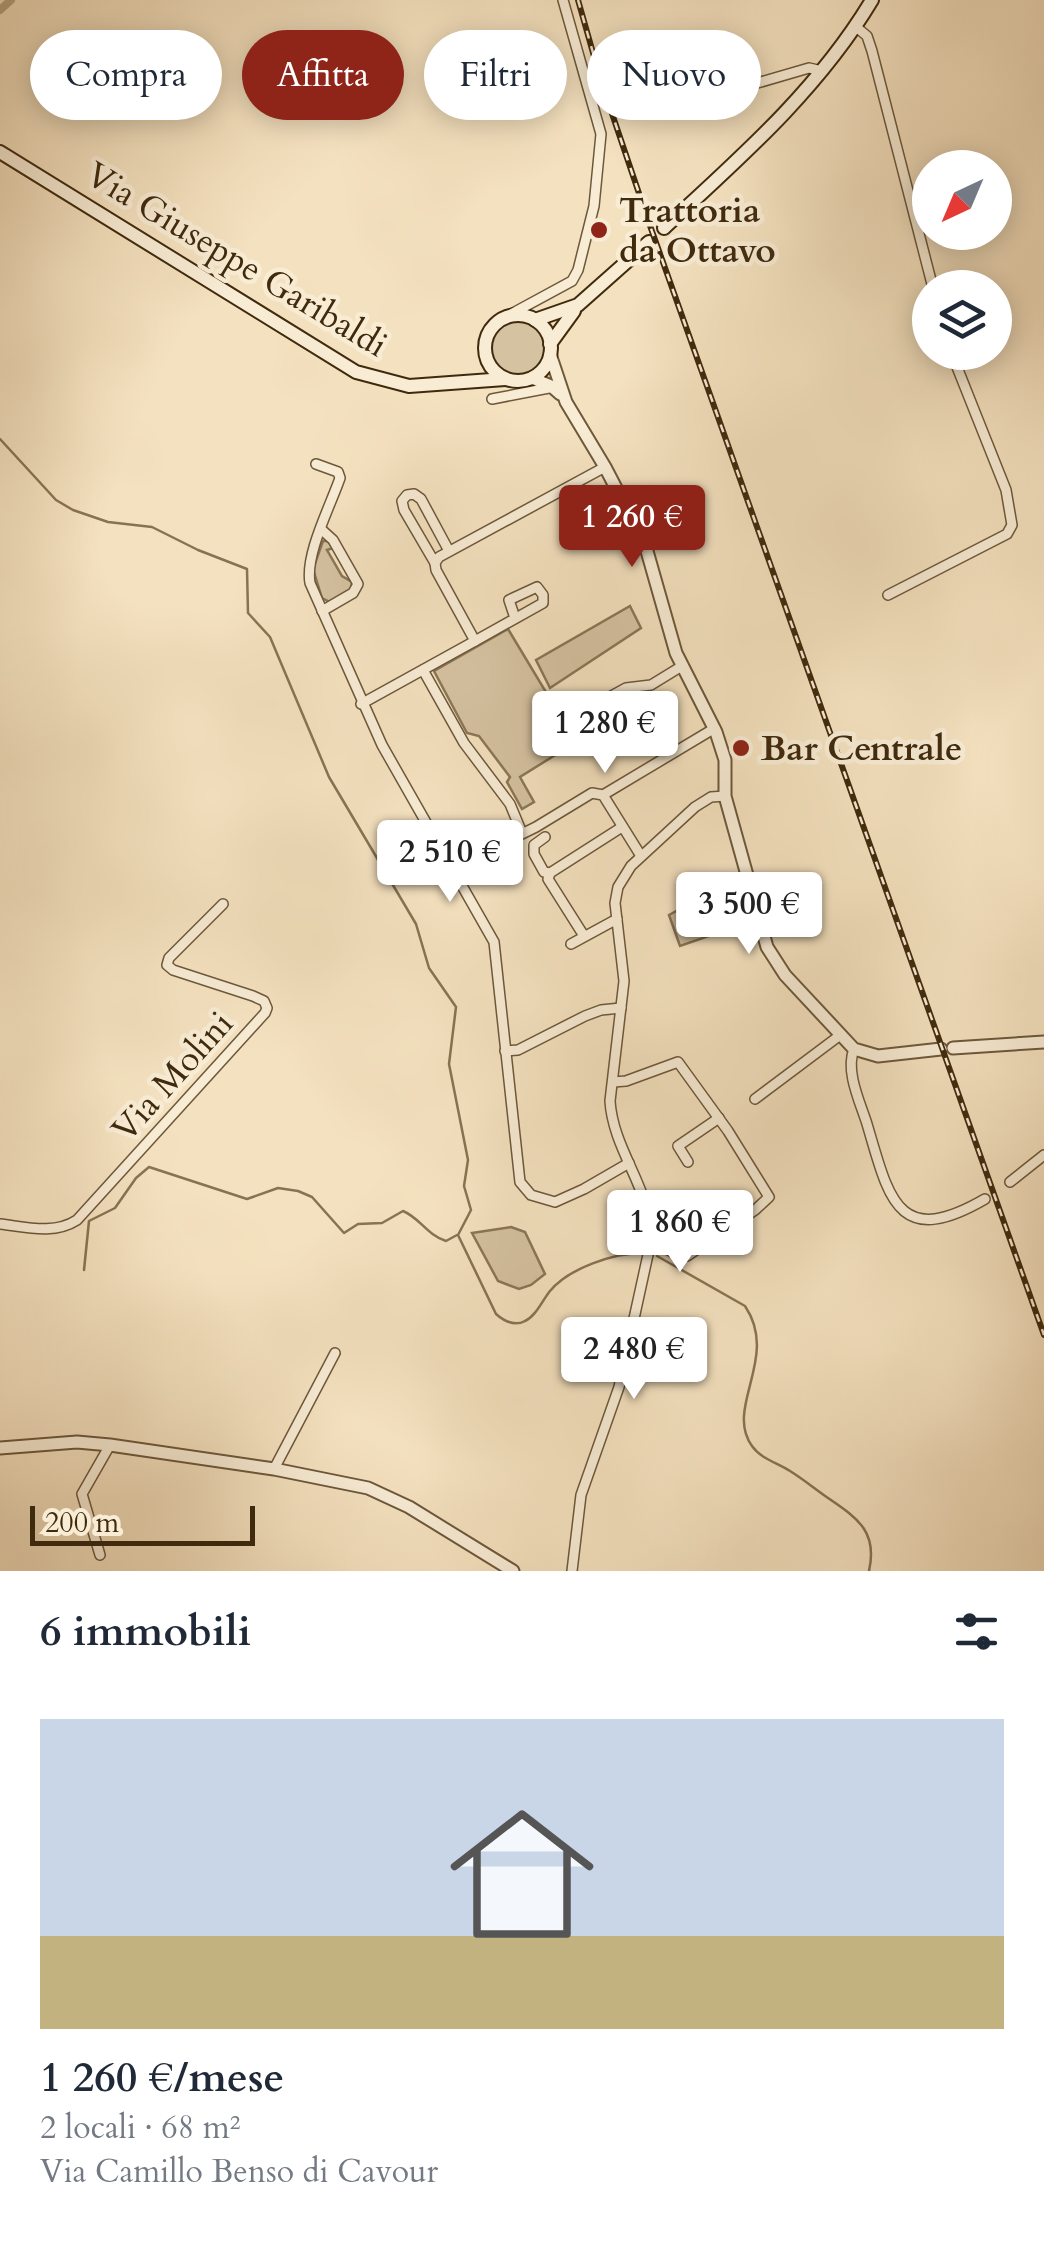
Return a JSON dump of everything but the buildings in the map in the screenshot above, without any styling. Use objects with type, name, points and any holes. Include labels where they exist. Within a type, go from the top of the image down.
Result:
[{"type":"main road","points":[[664,228],[769,131],[861,31],[872,0]]},
{"type":"main road","name":"Via Giuseppe Garibaldi","points":[[0,152],[356,372],[409,386],[505,379]]},
{"type":"main road","points":[[550,349],[578,305],[649,242]]},
{"type":"main road","points":[[535,320],[578,305]]},
{"type":"main road","points":[[452,384],[473,372],[489,332],[502,320],[519,315],[535,320],[548,334],[550,349],[547,364],[524,381],[505,379],[491,367],[485,350]]},
{"type":"street","points":[[502,320],[572,281],[594,206],[600,160],[598,119],[563,0]]},
{"type":"street","points":[[861,31],[929,270]]},
{"type":"street","points":[[761,82],[809,68],[822,71]]},
{"type":"street","points":[[546,296],[544,308],[555,315]]},
{"type":"street","points":[[535,320],[546,296]]},
{"type":"street","points":[[550,349],[556,386],[645,544],[682,666],[715,728],[725,760],[725,796],[767,947],[784,975],[854,1050],[878,1056],[1044,1042]]},
{"type":"street","points":[[888,595],[1006,534],[1012,525],[1006,490],[957,370]]},
{"type":"street","points":[[532,378],[556,386]]},
{"type":"street","points":[[492,399],[556,386]]},
{"type":"street","points":[[316,464],[338,472],[340,478],[308,572],[322,611],[361,704],[494,942],[520,1182],[531,1194],[555,1202],[629,1164]]},
{"type":"street","points":[[434,562],[605,467]]},
{"type":"street","points":[[448,551],[421,500],[414,494],[407,496],[402,501],[404,510],[475,641]]},
{"type":"street","points":[[322,530],[358,584],[353,593],[322,611]]},
{"type":"street","points":[[361,704],[515,618]]},
{"type":"street","points":[[595,705],[626,688],[651,685],[682,666]]},
{"type":"street","points":[[423,670],[469,752],[510,804],[522,833]]},
{"type":"street","points":[[452,869],[592,793],[603,795],[715,728]]},
{"type":"street","points":[[603,795],[642,856]]},
{"type":"street","points":[[572,1571],[582,1495],[619,1388],[652,1241],[646,1204],[611,1116],[624,982],[615,903],[618,887],[642,856],[695,807],[710,797],[725,796]]},
{"type":"street","points":[[584,936],[548,879],[550,873],[622,827]]},
{"type":"street","points":[[545,837],[534,845],[534,854],[544,872],[550,873]]},
{"type":"street","name":"Via Molini","points":[[0,1224],[52,1229],[67,1227],[77,1220],[265,1014],[268,1008],[264,1001],[167,965],[169,958],[224,904]]},
{"type":"street","points":[[571,944],[617,919]]},
{"type":"street","points":[[505,1051],[518,1050],[601,1010],[621,1008]]},
{"type":"street","points":[[755,1099],[839,1036]]},
{"type":"street","points":[[854,1050],[850,1064],[858,1095],[885,1185],[894,1202],[910,1215],[925,1221],[941,1221],[985,1199]]},
{"type":"street","points":[[613,1082],[678,1062],[767,1190],[767,1202],[687,1256],[652,1241]]},
{"type":"street","points":[[688,1162],[678,1146],[719,1118]]},
{"type":"street","points":[[1010,1182],[1044,1154]]},
{"type":"street","points":[[274,1470],[335,1354]]},
{"type":"street","points":[[0,1448],[77,1442],[110,1445],[354,1484],[382,1493],[513,1571]]},
{"type":"street","points":[[100,1556],[82,1494],[110,1445]]},
{"type":"shaded area","points":[[518,320],[538,328],[546,348],[538,368],[518,376],[498,368],[490,348],[498,328]]},
{"type":"shaded area","points":[[323,541],[333,548],[327,550],[342,576],[352,582],[351,589],[330,602],[322,598],[313,569]]},
{"type":"shaded area","points":[[630,606],[641,628],[550,688],[536,660]]},
{"type":"shaded area","points":[[508,629],[576,742],[520,777],[534,802],[522,809],[507,782],[510,777],[479,736],[467,733],[434,671]]},
{"type":"shaded area","points":[[722,886],[728,914],[717,920],[719,926],[734,921],[735,927],[680,946],[669,915]]},
{"type":"shaded area","points":[[511,1227],[525,1232],[545,1274],[519,1289],[498,1281],[472,1233]]},
{"type":"waterway","points":[[0,10],[11,0]]},
{"type":"waterway","points":[[0,439],[56,500],[73,510],[108,522],[152,527],[247,569],[248,613],[270,637],[329,777],[416,924],[429,968],[456,1007],[449,1064],[468,1160],[464,1186],[471,1210],[458,1235],[496,1314],[509,1322],[521,1323],[568,1275],[606,1259],[643,1253]]},
{"type":"waterway","points":[[84,1270],[89,1221],[115,1208],[149,1167],[247,1199],[278,1188],[298,1191],[312,1197],[344,1233],[358,1224],[382,1223],[403,1211],[439,1238],[446,1241],[457,1235]]},
{"type":"waterway","points":[[657,1256],[745,1306],[757,1344],[744,1415],[745,1431],[752,1446],[856,1519],[868,1536],[869,1571]]},
{"type":"railway","points":[[578,0],[648,220],[1044,1335]]},
{"type":"place","name":"Trattoria da Ottavo","points":[[599,230]]},
{"type":"place","name":"Bar Centrale","points":[[741,748]]}]
